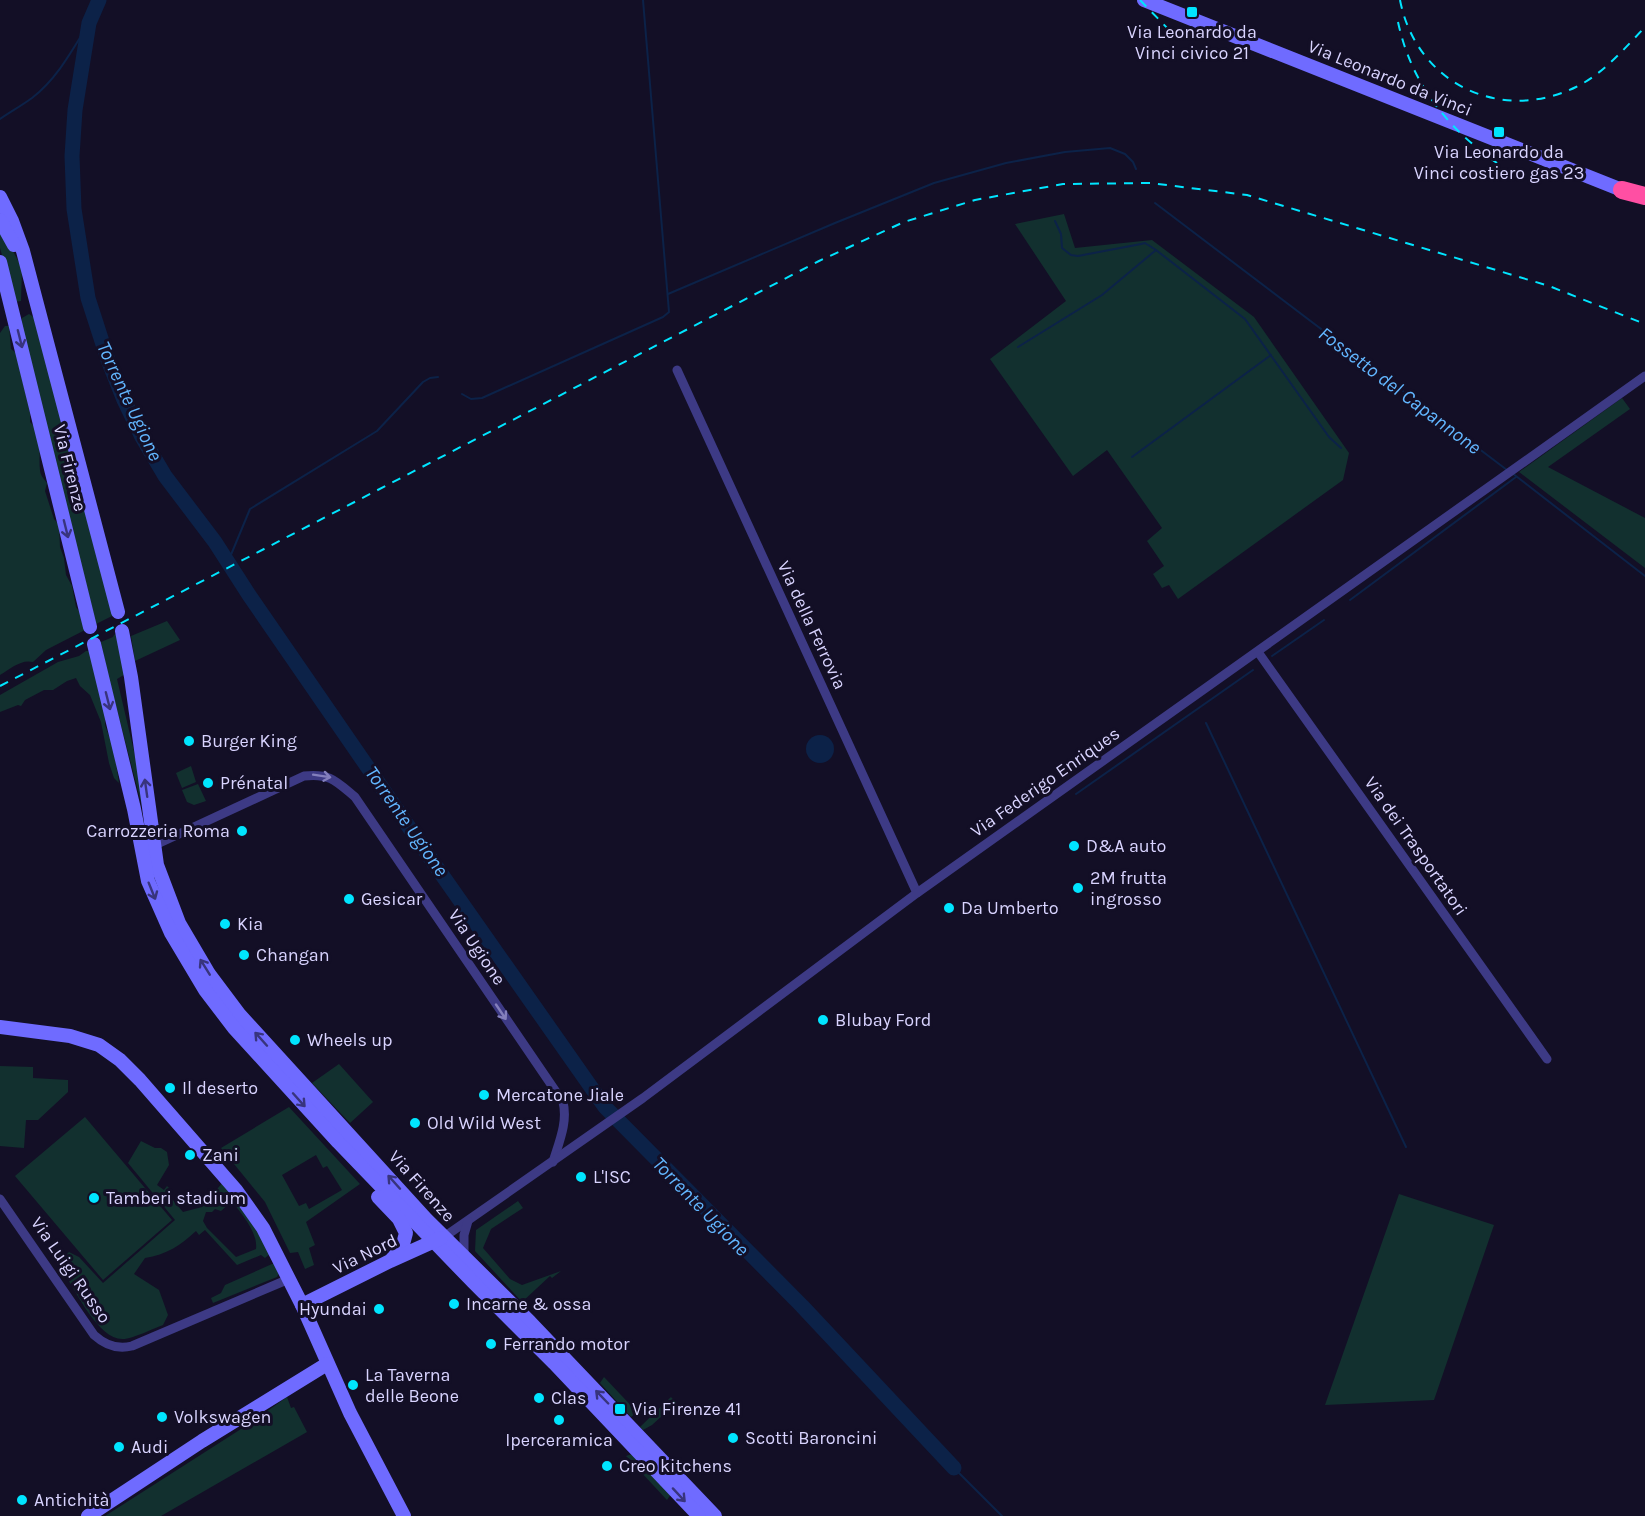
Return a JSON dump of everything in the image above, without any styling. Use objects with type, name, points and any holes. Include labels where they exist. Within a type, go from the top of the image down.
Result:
[{"type":"highway","points":[[1622,190],[1645,194]]},
{"type":"main road","name":"Via Leonardo da Vinci","points":[[1144,0],[1622,190]]},
{"type":"main road","name":"Via Firenze","points":[[0,197],[20,240],[118,612]]},
{"type":"main road","name":"Via Firenze","points":[[0,220],[28,270]]},
{"type":"main road","name":"Via Firenze","points":[[0,262],[90,627]]},
{"type":"main road","points":[[14,317],[20,311],[29,308],[41,314]]},
{"type":"main road","name":"Via Firenze","points":[[122,631],[131,677],[153,846],[161,880],[179,923],[219,988],[246,1022],[439,1239],[699,1516]]},
{"type":"main road","name":"Via Firenze","points":[[94,644],[134,809],[148,881],[162,916],[192,971],[236,1029],[338,1142],[439,1239],[464,1257],[537,1329],[715,1516]]},
{"type":"main road","name":"Via Firenze","points":[[134,809],[153,846]]},
{"type":"main road","points":[[0,1027],[70,1036],[99,1045],[120,1060],[140,1080],[236,1190],[263,1228],[302,1305],[350,1413],[404,1516]]},
{"type":"main road","name":"Via Firenze","points":[[338,1142],[352,1169],[404,1225],[406,1233],[404,1245],[390,1261]]},
{"type":"main road","name":"Via Nord","points":[[302,1305],[439,1239]]},
{"type":"main road","points":[[88,1516],[202,1441],[327,1364]]},
{"type":"street","name":"Via Leonardo da Vinci","points":[[1622,190],[1645,201]]},
{"type":"street","name":"Via della Ferrovia","points":[[677,370],[917,893]]},
{"type":"street","name":"Via Federigo Enriques","points":[[439,1239],[588,1138],[917,893],[1645,376]]},
{"type":"street","name":"Via dei Trasportatori","points":[[1258,652],[1547,1059]]},
{"type":"street","name":"Via Ugione","points":[[153,846],[304,776],[322,775],[335,780],[355,797],[562,1102],[565,1112],[564,1122],[553,1162]]},
{"type":"street","name":"Via Luigi Russo","points":[[0,1199],[94,1335],[114,1347],[132,1346],[289,1279]]},
{"type":"street","points":[[464,1257],[464,1234],[468,1221]]},
{"type":"green space","points":[[1064,214],[1075,248],[1152,240],[1254,317],[1349,453],[1343,480],[1178,599],[1169,585],[1162,588],[1153,574],[1164,566],[1147,541],[1162,528],[1107,450],[1073,476],[990,359],[1066,301],[1015,224]]},
{"type":"green space","points":[[0,227],[22,268],[21,301],[15,302],[0,248]]},
{"type":"green space","points":[[29,314],[35,318],[114,615],[96,624],[21,324],[22,318]]},
{"type":"green space","points":[[5,326],[9,326],[11,349],[16,353],[30,422],[39,439],[40,472],[47,483],[45,491],[54,519],[59,525],[60,547],[66,575],[72,586],[76,607],[81,614],[85,630],[46,650],[33,662],[20,663],[0,675],[0,333]]},
{"type":"green space","points":[[1622,398],[1630,409],[1548,467],[1645,518],[1645,568],[1519,472]]},
{"type":"green space","points":[[167,621],[180,640],[135,661],[131,636]]},
{"type":"green space","points":[[119,632],[127,673],[117,679],[136,760],[144,814],[101,642]]},
{"type":"green space","points":[[89,651],[105,713],[105,725],[114,750],[119,783],[114,778],[109,763],[101,722],[90,695],[80,686],[76,678],[53,690],[44,690],[25,700],[21,706],[0,712],[0,695],[58,662],[79,656]]},
{"type":"green space","points":[[191,766],[196,782],[182,788],[176,773]]},
{"type":"green space","points":[[198,784],[206,801],[194,805],[187,802],[182,790]]},
{"type":"green space","points":[[339,1064],[373,1102],[350,1123],[312,1083]]},
{"type":"green space","points":[[0,1066],[33,1067],[33,1078],[68,1080],[68,1092],[38,1120],[26,1120],[24,1148],[0,1146]]},
{"type":"green space","points":[[289,1107],[360,1184],[306,1222],[315,1245],[309,1248],[314,1265],[305,1269],[298,1252],[290,1253],[265,1202],[221,1148]],"holes":[[[316,1155],[323,1168],[327,1166],[342,1190],[309,1209],[306,1203],[299,1206],[282,1175]]]},
{"type":"green space","name":"Tamberi stadium","points":[[85,1117],[172,1220],[103,1280],[15,1176]]},
{"type":"green space","points":[[141,1141],[167,1152],[169,1165],[157,1185],[164,1190],[167,1186],[169,1188],[167,1193],[183,1212],[202,1207],[223,1182],[234,1199],[253,1219],[270,1254],[265,1258],[261,1255],[237,1265],[205,1230],[199,1235],[196,1231],[166,1252],[145,1258],[134,1274],[159,1290],[168,1315],[163,1325],[123,1339],[114,1337],[97,1324],[62,1267],[63,1258],[69,1252],[79,1257],[103,1283],[175,1220],[128,1163]],"holes":[[[232,1201],[252,1230],[256,1243],[256,1249],[236,1257],[203,1221],[206,1212],[212,1212],[215,1209],[221,1211]]]},
{"type":"green space","points":[[1399,1194],[1494,1225],[1434,1400],[1325,1405]]},
{"type":"green space","points":[[518,1201],[523,1208],[491,1229],[483,1248],[510,1279],[522,1285],[561,1271],[552,1278],[550,1276],[522,1302],[475,1251],[476,1230]]},
{"type":"green space","points":[[272,1264],[279,1273],[277,1277],[213,1303],[211,1298],[221,1293],[225,1285]]},
{"type":"green space","points":[[604,1377],[637,1412],[631,1417],[600,1383]]},
{"type":"green space","points":[[287,1397],[291,1408],[294,1407],[307,1432],[161,1516],[105,1516],[252,1422]]},
{"type":"green space","points":[[671,1397],[676,1403],[652,1425],[643,1430],[640,1427]]},
{"type":"green space","points":[[632,1454],[671,1494],[667,1500],[626,1456]]},
{"type":"water","points":[[820,735],[830,739],[834,749],[830,759],[820,763],[810,759],[806,749],[810,739]]},
{"type":"waterway","name":"Torrente Ugione","points":[[99,0],[89,23],[75,110],[72,156],[74,209],[88,298],[108,360],[142,437],[165,476],[215,542],[433,862],[605,1107],[802,1306],[954,1468]]},
{"type":"waterway","points":[[462,394],[471,399],[482,398],[663,317],[669,312],[643,0]]},
{"type":"waterway","points":[[0,119],[32,98],[49,82],[89,23]]},
{"type":"waterway","points":[[668,294],[934,183],[1006,163],[1065,152],[1110,148],[1125,154],[1136,169]]},
{"type":"waterway","name":"Fossetto del Capannone","points":[[1155,203],[1507,470]]},
{"type":"waterway","points":[[1055,221],[1061,234],[1062,248],[1071,255],[1078,256],[1145,243],[1245,319],[1329,437],[1341,448]]},
{"type":"waterway","points":[[1018,347],[1102,295],[1156,250]]},
{"type":"waterway","points":[[1132,457],[1271,355]]},
{"type":"waterway","points":[[228,562],[250,509],[377,431],[423,382],[438,377]]},
{"type":"waterway","name":"Fossetto del Capannone","points":[[1512,473],[1645,576]]},
{"type":"waterway","points":[[1350,600],[1516,477]]},
{"type":"waterway","points":[[1272,656],[1324,620]]},
{"type":"waterway","points":[[1076,794],[1253,670]]},
{"type":"waterway","points":[[1206,723],[1406,1147]]},
{"type":"waterway","name":"Torrente Ugione","points":[[954,1468],[1002,1516]]},
{"type":"railway","points":[[1140,0],[1171,32]]},
{"type":"railway","points":[[1400,0],[1409,29],[1424,54],[1443,74],[1466,88],[1491,98],[1519,101],[1547,97],[1576,87],[1586,82],[1613,60],[1645,27]]},
{"type":"railway","points":[[1398,22],[1412,65],[1434,102],[1462,135],[1497,163]]},
{"type":"railway","points":[[0,686],[819,261],[904,222],[975,200],[1063,184],[1150,183],[1247,195],[1549,286],[1645,324]]},
{"type":"place","name":"Via Leonardo da Vinci civico 21","points":[[1192,12]]},
{"type":"place","name":"Via Leonardo da Vinci costiero gas 23","points":[[1499,132]]},
{"type":"place","name":"Burger King","points":[[189,741]]},
{"type":"place","name":"Prénatal","points":[[208,783]]},
{"type":"place","name":"Carrozzeria Roma","points":[[242,831]]},
{"type":"place","name":"D&A auto","points":[[1074,846]]},
{"type":"place","name":"2M frutta ingrosso","points":[[1078,888]]},
{"type":"place","name":"Gesicar","points":[[349,899]]},
{"type":"place","name":"Da Umberto","points":[[949,908]]},
{"type":"place","name":"Kia","points":[[225,924]]},
{"type":"place","name":"Changan","points":[[244,955]]},
{"type":"place","name":"Blubay Ford","points":[[823,1020]]},
{"type":"place","name":"Wheels up","points":[[295,1040]]},
{"type":"place","name":"Il deserto","points":[[170,1088]]},
{"type":"place","name":"Mercatone Jiale","points":[[484,1095]]},
{"type":"place","name":"Old Wild West","points":[[415,1123]]},
{"type":"place","name":"Zani","points":[[190,1155]]},
{"type":"place","name":"L'ISC","points":[[581,1177]]},
{"type":"place","name":"Tamberi stadium","points":[[94,1198]]},
{"type":"place","name":"Incarne & ossa","points":[[454,1304]]},
{"type":"place","name":"Hyundai","points":[[379,1309]]},
{"type":"place","name":"Ferrando motor","points":[[491,1344]]},
{"type":"place","name":"La Taverna delle Beone","points":[[353,1385]]},
{"type":"place","name":"Clas","points":[[539,1398]]},
{"type":"place","name":"Via Firenze 41","points":[[620,1409]]},
{"type":"place","name":"Volkswagen","points":[[162,1417]]},
{"type":"place","name":"Iperceramica","points":[[559,1420]]},
{"type":"place","name":"Scotti Baroncini","points":[[733,1438]]},
{"type":"place","name":"Audi","points":[[119,1447]]},
{"type":"place","name":"Creo kitchens","points":[[607,1466]]},
{"type":"place","name":"Antichità","points":[[22,1500]]}]
